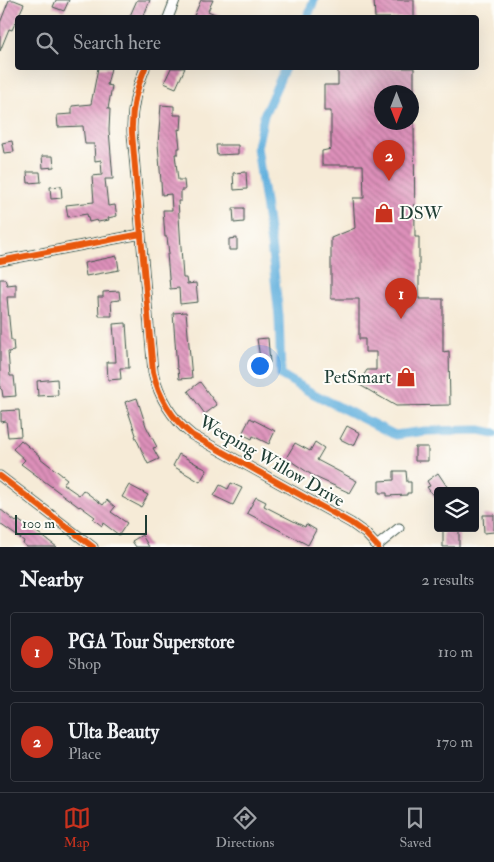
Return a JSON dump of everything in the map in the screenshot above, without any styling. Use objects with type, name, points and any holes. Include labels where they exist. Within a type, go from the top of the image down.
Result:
[{"type":"street","points":[[169,15],[175,0]]},
{"type":"street","name":"Weeping Willow Drive","points":[[144,70],[136,89],[132,115],[153,372],[159,393],[169,412],[184,428],[197,438],[351,523],[378,546],[398,528]]},
{"type":"street","points":[[0,261],[141,234]]},
{"type":"street","points":[[0,476],[93,547]]},
{"type":"building","points":[[9,0],[24,4],[19,15],[15,15],[15,24],[12,30],[9,29],[0,51],[0,23]]},
{"type":"building","points":[[56,0],[69,0],[64,11],[53,7]]},
{"type":"building","points":[[137,0],[150,0],[144,15],[130,15]]},
{"type":"building","points":[[201,0],[213,0],[208,11],[217,15],[194,15]]},
{"type":"building","points":[[374,0],[414,0],[414,15],[375,15]]},
{"type":"building","points":[[98,70],[111,70],[107,85],[112,86],[108,109],[110,109],[109,130],[113,179],[105,179],[108,206],[115,205],[117,216],[98,222],[97,220],[89,222],[87,214],[68,217],[66,205],[94,202],[92,176],[102,175],[101,160],[95,161],[94,144],[85,144],[83,126],[58,127],[57,115],[72,114],[72,106],[91,104]]},
{"type":"building","points":[[170,70],[184,70],[176,88],[164,83]]},
{"type":"building","points":[[338,70],[414,70],[414,85],[374,85],[374,130],[414,130],[415,237],[419,237],[419,299],[443,299],[443,352],[449,351],[450,405],[396,406],[358,384],[367,370],[376,370],[376,352],[365,352],[365,339],[359,339],[359,299],[331,299],[331,238],[355,228],[353,198],[364,198],[363,165],[322,165],[322,151],[331,149],[331,111],[324,111],[324,85],[338,85]]},
{"type":"building","points":[[161,105],[174,106],[174,115],[182,115],[181,130],[178,129],[180,148],[178,148],[178,154],[175,154],[178,180],[184,180],[185,190],[181,190],[181,201],[178,201],[183,278],[186,278],[187,284],[196,283],[198,302],[180,304],[179,288],[170,289],[167,254],[169,254],[167,237],[165,237],[163,210],[172,210],[171,194],[162,195],[158,144]]},
{"type":"building","points":[[12,141],[14,152],[4,153],[2,143]]},
{"type":"building","points":[[216,145],[238,145],[238,154],[217,155]]},
{"type":"building","points":[[42,156],[53,156],[54,167],[43,168]]},
{"type":"building","points":[[27,172],[40,172],[41,182],[28,183]]},
{"type":"building","points":[[246,172],[247,189],[234,190],[233,173]]},
{"type":"building","points":[[61,186],[62,198],[51,199],[50,187]]},
{"type":"building","points":[[233,208],[244,208],[244,222],[234,223]]},
{"type":"building","points":[[237,238],[237,250],[229,250],[229,239]]},
{"type":"building","points":[[117,256],[119,270],[86,276],[84,263]]},
{"type":"building","points":[[0,279],[5,279],[7,285],[16,284],[16,297],[7,297],[11,340],[13,340],[14,351],[8,352],[10,376],[14,376],[16,396],[3,397],[0,388]]},
{"type":"building","points":[[119,291],[120,300],[111,301],[112,316],[99,316],[98,297],[103,297],[103,292]]},
{"type":"building","points":[[186,312],[192,378],[179,379],[173,313]]},
{"type":"building","points":[[126,323],[129,368],[120,368],[121,379],[108,380],[107,362],[116,362],[113,324]]},
{"type":"building","points":[[268,338],[270,363],[261,364],[257,339]]},
{"type":"building","points":[[57,379],[58,395],[38,396],[37,381]]},
{"type":"building","points":[[200,382],[217,405],[205,414],[188,391]]},
{"type":"building","points":[[137,398],[146,426],[157,447],[153,448],[159,459],[148,464],[135,436],[125,402]]},
{"type":"building","points":[[19,410],[21,436],[8,437],[6,421],[1,422],[1,411]]},
{"type":"building","points":[[250,418],[275,431],[269,444],[253,436],[252,439],[242,434]]},
{"type":"building","points":[[347,426],[360,433],[354,446],[340,439]]},
{"type":"building","points":[[21,440],[67,479],[63,484],[79,495],[83,490],[103,505],[107,500],[115,507],[111,512],[127,523],[119,535],[103,523],[102,526],[93,519],[95,517],[21,464],[25,460],[13,449]]},
{"type":"building","points":[[315,442],[324,448],[317,460],[357,481],[350,493],[315,477],[286,458],[295,443],[310,451]]},
{"type":"building","points":[[415,447],[428,447],[428,461],[415,461]]},
{"type":"building","points":[[179,454],[207,470],[200,482],[173,466]]},
{"type":"building","points":[[394,471],[406,471],[407,482],[411,482],[411,493],[387,496],[387,493],[379,493],[379,481],[394,480]]},
{"type":"building","points":[[438,473],[447,487],[434,487],[434,497],[427,487],[430,486],[427,481]]},
{"type":"building","points":[[231,483],[242,488],[233,505],[214,496],[220,485],[228,489]]},
{"type":"building","points":[[129,485],[148,495],[141,507],[122,497]]},
{"type":"building","points":[[256,497],[266,502],[264,506],[305,527],[306,524],[316,530],[308,545],[247,513]]},
{"type":"building","points":[[0,509],[16,522],[18,520],[26,524],[57,547],[27,547],[23,544],[24,541],[0,524]]},
{"type":"building","points":[[483,515],[494,515],[494,532],[484,533]]},
{"type":"building","points":[[443,532],[459,532],[459,547],[443,547]]},
{"type":"building","points":[[142,535],[149,547],[136,547],[132,541]]},
{"type":"waterway","points":[[308,15],[314,0]]},
{"type":"waterway","points":[[284,70],[264,115],[257,147],[279,316],[281,375],[395,435],[425,431],[480,430],[494,433]]},
{"type":"cycle path","points":[[144,70],[135,99],[132,133],[153,372],[162,399],[178,422],[192,435],[351,523],[365,533],[378,547]]},
{"type":"cycle path","points":[[0,261],[141,234]]},
{"type":"cycle path","points":[[0,476],[93,547]]},
{"type":"place","name":"Ulta Beauty","points":[[389,181]]},
{"type":"place","name":"DSW","points":[[384,213]]},
{"type":"place","name":"PGA Tour Superstore","points":[[401,319]]},
{"type":"place","name":"PetSmart","points":[[406,377]]}]
